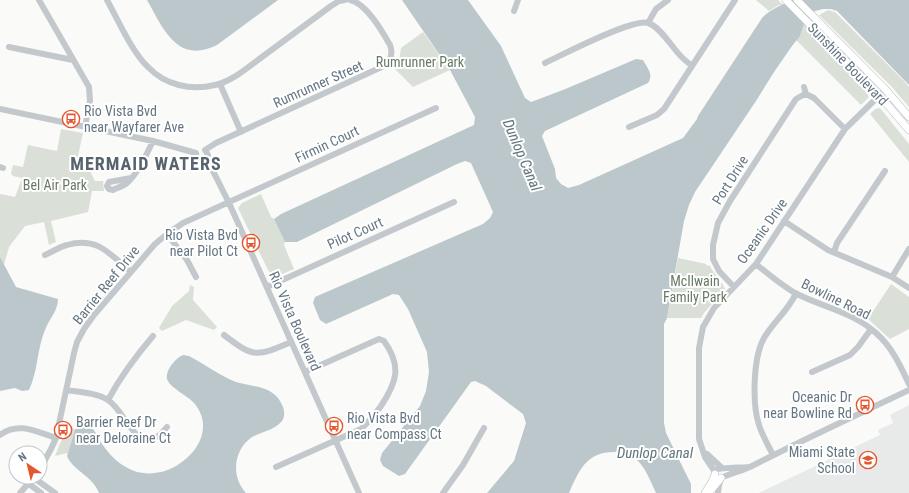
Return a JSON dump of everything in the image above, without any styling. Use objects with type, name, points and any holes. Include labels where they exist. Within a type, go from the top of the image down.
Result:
[{"type":"main road","name":"Sunshine Boulevard","points":[[786,0],[879,95],[909,130]]},
{"type":"main road","name":"Sunshine Boulevard","points":[[797,0],[885,90],[909,117]]},
{"type":"main road","points":[[705,493],[713,480],[715,473]]},
{"type":"main road","points":[[708,493],[723,477]]},
{"type":"street","points":[[39,0],[86,81],[90,92],[90,101],[85,127]]},
{"type":"street","points":[[107,0],[140,59],[160,77],[173,84],[185,87],[200,87],[220,84],[234,77],[330,6],[339,1],[345,0]]},
{"type":"street","name":"Rumrunner Street","points":[[206,150],[386,65],[392,52],[390,45],[363,6],[356,1],[350,0]]},
{"type":"street","points":[[514,11],[518,0]]},
{"type":"street","points":[[648,23],[656,9],[668,0]]},
{"type":"street","points":[[629,128],[657,115],[664,109],[735,0]]},
{"type":"street","points":[[545,63],[630,25],[641,22],[648,23],[655,27],[692,66]]},
{"type":"street","points":[[8,47],[73,60]]},
{"type":"street","points":[[220,84],[242,132]]},
{"type":"street","points":[[804,87],[806,94],[814,98],[845,129]]},
{"type":"street","name":"Oceanic Drive","points":[[715,473],[702,449],[699,434],[699,342],[704,327],[711,313],[756,264],[845,129],[885,90]]},
{"type":"street","name":"Port Drive","points":[[734,287],[719,271],[713,259],[713,245],[718,223],[730,201],[796,99],[806,94]]},
{"type":"street","name":"Firmin Court","points":[[229,203],[436,108]]},
{"type":"street","points":[[0,109],[153,141],[196,153]]},
{"type":"street","points":[[131,178],[153,141]]},
{"type":"street","points":[[201,149],[206,150],[208,155],[205,159],[201,160],[197,158],[196,153],[201,149]]},
{"type":"street","name":"Rio Vista Boulevard","points":[[205,159],[229,203],[359,493]]},
{"type":"street","points":[[834,252],[837,244],[885,171]]},
{"type":"street","name":"Pilot Court","points":[[267,287],[454,202]]},
{"type":"street","name":"Barrier Reef Drive","points":[[48,454],[56,438],[74,354],[81,335],[94,315],[155,244],[167,234],[183,223],[229,203]]},
{"type":"street","points":[[784,221],[834,252],[892,277],[909,288]]},
{"type":"street","points":[[167,234],[186,260],[196,277]]},
{"type":"street","points":[[44,255],[66,245],[81,242],[93,243],[105,249],[131,272]]},
{"type":"street","points":[[892,277],[909,249]]},
{"type":"street","name":"Bowline Road","points":[[756,264],[796,293],[849,315],[871,329],[883,340],[893,353],[909,384]]},
{"type":"street","points":[[773,455],[761,432],[756,414],[757,359],[764,338],[791,303],[796,293]]},
{"type":"street","points":[[812,372],[850,355],[871,329]]},
{"type":"street","points":[[224,335],[246,351],[258,353],[268,352],[291,342]]},
{"type":"street","points":[[108,400],[120,378],[154,336]]},
{"type":"street","points":[[276,467],[336,441],[355,432],[365,425],[371,420],[389,394],[396,376],[392,357],[384,341],[379,339],[305,372]]},
{"type":"street","points":[[66,390],[97,395],[108,400],[117,408],[138,437],[147,440],[157,438],[166,427]]},
{"type":"street","points":[[750,467],[737,469],[721,468],[717,469],[715,473],[717,477],[723,477],[750,467],[909,390]]},
{"type":"street","points":[[0,435],[9,429],[18,427],[28,428],[56,438]]},
{"type":"street","points":[[443,493],[463,465],[484,428]]},
{"type":"street","points":[[702,449],[721,468],[725,470],[719,485],[718,493]]},
{"type":"street","points":[[20,493],[28,485]]},
{"type":"street","points":[[30,485],[41,493]]},
{"type":"street","points":[[44,485],[55,493]]},
{"type":"shaded area","name":"Miami State School","points":[[909,405],[909,493],[759,493],[880,435],[878,430],[893,423],[890,415]]},
{"type":"green space","points":[[756,0],[778,0],[783,5],[779,5],[769,11]]},
{"type":"green space","points":[[828,10],[835,12],[904,81],[909,87],[909,107],[891,86],[819,15]]},
{"type":"green space","points":[[804,24],[864,89],[869,97],[861,105],[796,40],[800,36]]},
{"type":"green space","name":"Rumrunner Park","points":[[423,32],[450,70],[413,87],[395,69],[399,62],[401,48]]},
{"type":"green space","points":[[880,108],[909,144],[909,162],[870,114],[875,109]]},
{"type":"green space","name":"Bel Air Park","points":[[61,129],[83,133],[78,156],[83,157],[95,181],[103,181],[104,191],[92,191],[88,212],[51,221],[56,242],[49,245],[44,222],[25,226],[9,247],[4,265],[0,257],[0,194],[15,197],[22,178],[11,174],[13,165],[23,167],[28,145],[57,151]]},
{"type":"green space","points":[[261,194],[271,217],[274,219],[285,242],[284,245],[294,269],[273,278],[238,208],[242,203]]},
{"type":"green space","name":"McIlwain Family Park","points":[[678,258],[710,266],[725,289],[701,318],[667,318]]},
{"type":"green space","points":[[891,284],[909,297],[909,329],[890,339],[868,319]]},
{"type":"green space","points":[[190,285],[194,287],[193,300],[217,327],[214,330],[186,320],[162,331],[159,328],[172,306],[189,291]]},
{"type":"green space","points":[[67,422],[75,430],[68,453],[55,456],[62,439]]},
{"type":"water","points":[[147,0],[278,0],[217,45],[203,50],[191,50],[181,47],[173,40],[159,22]]},
{"type":"water","name":"Dunlop Canal","points":[[402,0],[468,0],[501,46],[525,98],[531,102],[636,59],[643,60],[650,74],[650,80],[648,83],[545,131],[542,136],[555,169],[556,178],[561,184],[568,188],[579,185],[683,138],[697,119],[762,18],[768,12],[791,0],[909,0],[909,85],[837,11],[823,9],[815,11],[807,18],[800,36],[774,72],[695,192],[689,205],[684,221],[667,318],[664,324],[664,423],[666,433],[691,484],[691,493],[656,493],[641,464],[628,454],[616,452],[606,453],[591,458],[576,477],[569,493],[487,493],[514,461],[526,423],[523,414],[486,386],[475,381],[471,382],[405,474],[399,476],[383,466],[380,460],[382,453],[420,406],[426,391],[429,372],[427,352],[408,309],[399,295],[393,294],[326,324],[320,320],[313,303],[315,297],[483,224],[490,218],[493,212],[471,163],[465,161],[297,242],[285,242],[274,219],[281,214],[474,125],[475,117],[450,70]]},
{"type":"water","points":[[0,257],[16,287],[58,299],[57,307],[42,337],[34,375],[29,390],[22,391],[15,388],[0,391]]},
{"type":"water","points":[[183,355],[189,356],[236,382],[270,391],[283,406],[284,414],[282,421],[272,429],[252,437],[246,442],[238,456],[236,472],[241,487],[246,493],[99,493],[92,482],[74,466],[67,456],[75,430],[80,425],[90,426],[92,428],[113,458],[127,468],[143,473],[161,472],[172,468],[191,454],[197,445],[202,435],[203,425],[201,414],[194,403],[171,385],[167,379],[169,368]]},
{"type":"place","name":"Rio Vista Bvd near Wayfarer Ave","points":[[71,119]]},
{"type":"place","name":"Rio Vista Bvd near Pilot Ct","points":[[251,243]]},
{"type":"place","name":"Oceanic Dr near Bowline Rd","points":[[865,405]]},
{"type":"place","name":"Rio Vista Bvd near Compass Ct","points":[[334,426]]},
{"type":"place","name":"Barrier Reef Dr near Deloraine Ct","points":[[63,430]]},
{"type":"place","name":"Miami State School","points":[[868,460]]},
{"type":"district","name":"MERMAID WATERS","points":[[146,164]]}]
